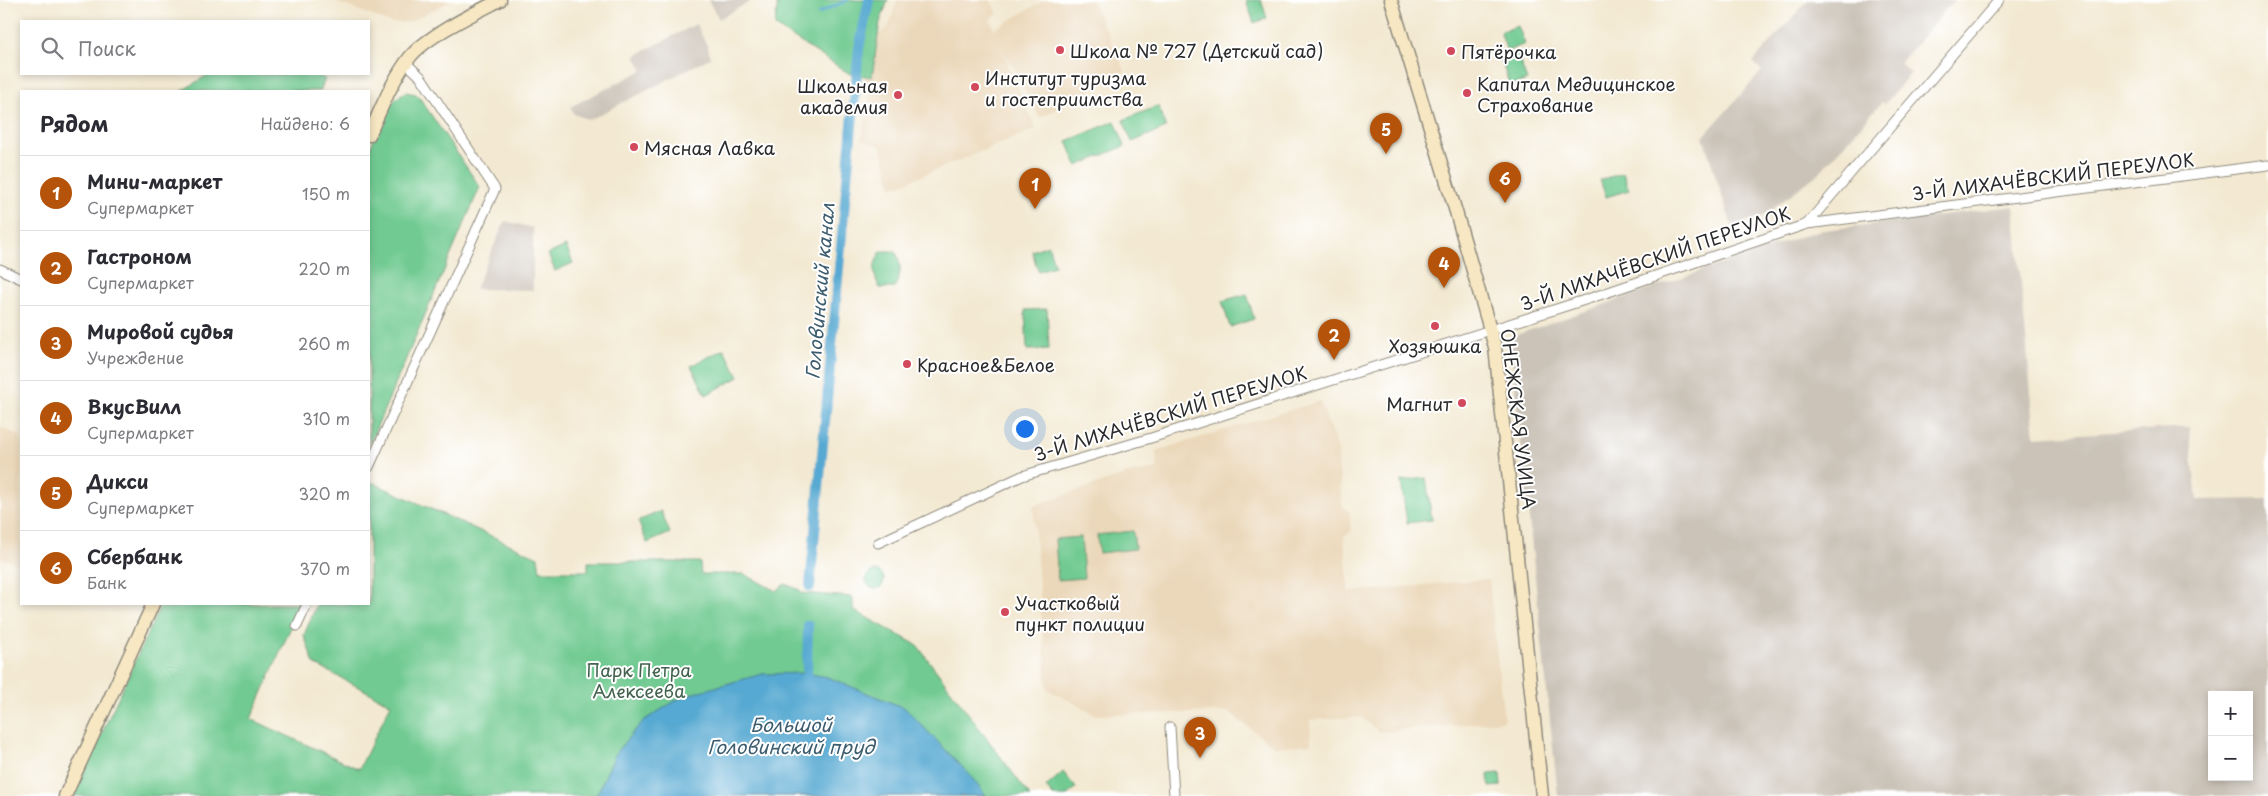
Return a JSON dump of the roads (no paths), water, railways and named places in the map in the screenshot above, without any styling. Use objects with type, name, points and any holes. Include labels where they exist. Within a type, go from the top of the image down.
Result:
[{"type":"main road","points":[[370,133],[406,63],[430,40],[500,0]]},
{"type":"main road","name":"ОНЕЖСКАЯ УЛИЦА","points":[[1391,0],[1491,329],[1542,796]]},
{"type":"main road","points":[[65,796],[153,605]]},
{"type":"street","points":[[1807,224],[1999,0]]},
{"type":"street","points":[[370,464],[495,189],[420,77],[406,63]]},
{"type":"street","name":"3-Й ЛИХАЧЁВСКИЙ ПЕРЕУЛОК","points":[[878,543],[1022,476],[1151,438],[1597,296],[1807,224],[2268,165]]},
{"type":"street","points":[[0,269],[20,279]]},
{"type":"street","points":[[297,626],[307,605]]},
{"type":"street","points":[[1170,727],[1174,796]]},
{"type":"water","name":"Большой Головинский пруд","points":[[806,673],[827,677],[905,708],[969,774],[986,796],[596,796],[617,751],[643,721],[683,696],[762,674]]},
{"type":"waterway","points":[[819,13],[848,0]]},
{"type":"waterway","name":"Головинский канал","points":[[810,587],[859,48],[869,0]]},
{"type":"waterway","name":"Головинский канал","points":[[808,625],[807,673],[811,685]]},
{"type":"place","name":"Школа № 727 (Детский сад)","points":[[1060,50]]},
{"type":"place","name":"Пятёрочка","points":[[1451,51]]},
{"type":"place","name":"Институт туризма и гостеприимства","points":[[975,87]]},
{"type":"place","name":"Капитал Медицинское Страхование","points":[[1467,93]]},
{"type":"place","name":"Школьная академия","points":[[898,95]]},
{"type":"place","name":"Мясная Лавка","points":[[634,147]]},
{"type":"place","name":"Дикси","points":[[1386,154]]},
{"type":"place","name":"Сбербанк","points":[[1505,203]]},
{"type":"place","name":"Мини-маркет","points":[[1035,209]]},
{"type":"place","name":"ВкусВилл","points":[[1444,288]]},
{"type":"place","name":"Хозяюшка","points":[[1435,326]]},
{"type":"place","name":"Гастроном","points":[[1334,360]]},
{"type":"place","name":"Красное&Белое","points":[[907,364]]},
{"type":"place","name":"Магнит","points":[[1462,403]]},
{"type":"place","name":"Участковый пункт полиции","points":[[1005,612]]},
{"type":"place","name":"Мировой судья","points":[[1200,758]]},
{"type":"park label","name":"Парк Петра Алексеева","points":[[639,680]]}]
